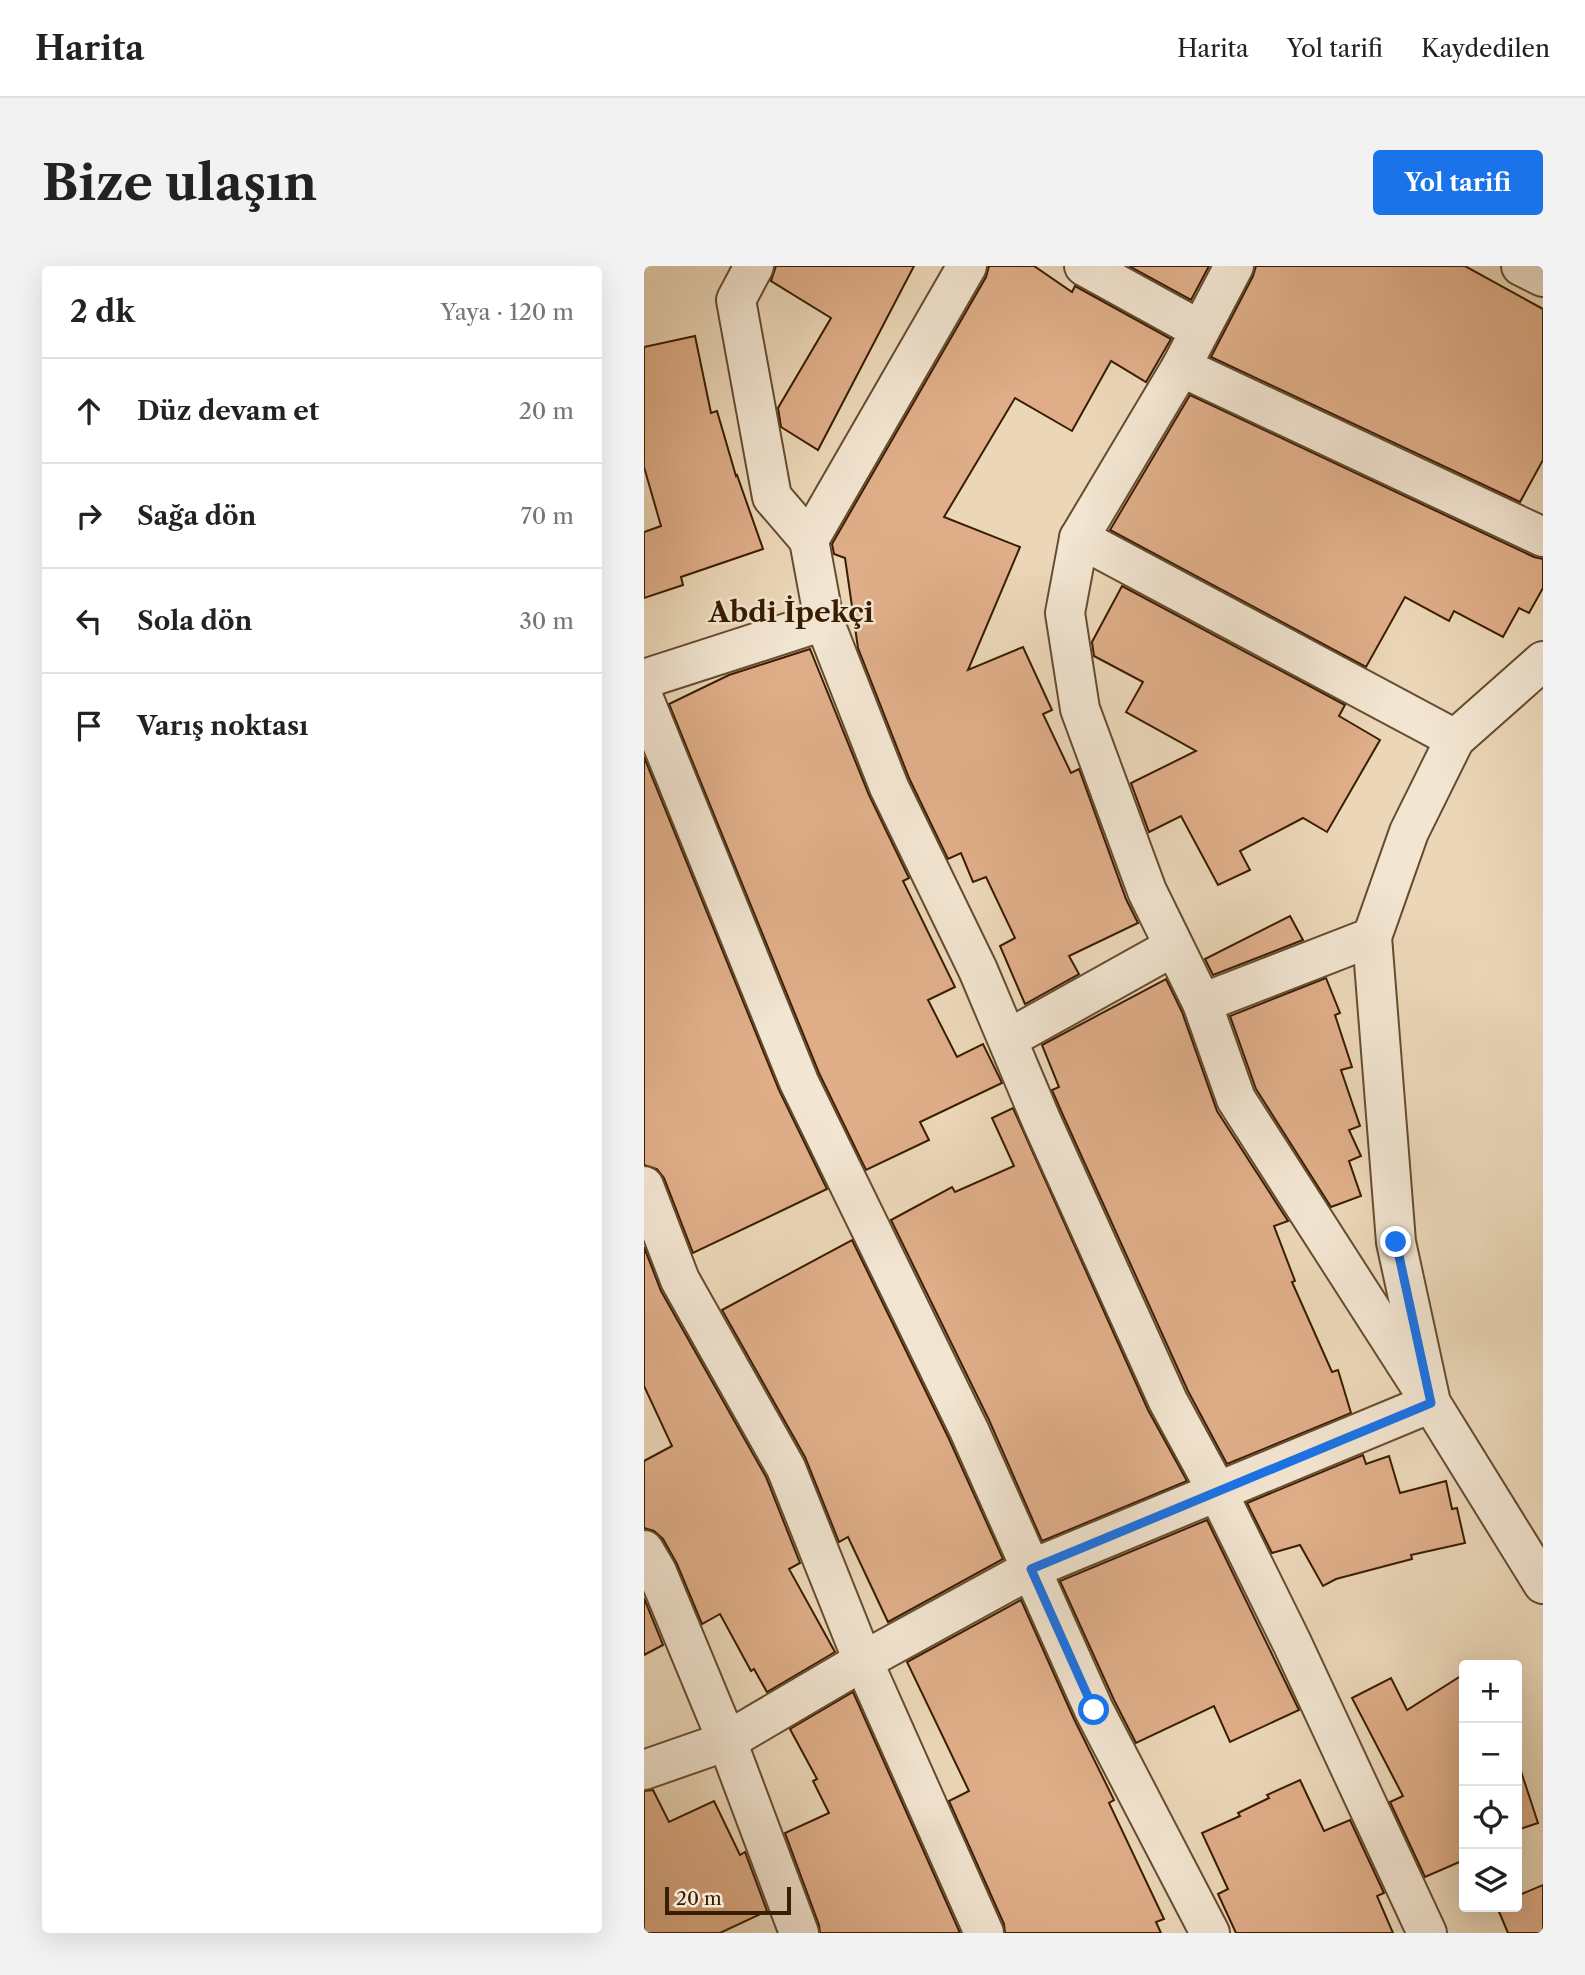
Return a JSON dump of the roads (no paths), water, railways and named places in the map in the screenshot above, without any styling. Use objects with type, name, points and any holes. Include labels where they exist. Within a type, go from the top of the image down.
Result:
[{"type":"street","points":[[754,266],[732,283],[772,497],[809,540],[824,621],[889,787],[978,970],[1042,1122],[1168,1401],[1217,1490],[1292,1643],[1427,1933]]},
{"type":"street","points":[[809,540],[967,266]]},
{"type":"street","points":[[1083,266],[1200,330]]},
{"type":"street","points":[[1234,266],[1181,367],[1079,538],[1065,613],[1080,709],[1147,891],[1202,1003],[1236,1099],[1431,1403],[1543,1584]]},
{"type":"street","points":[[1521,266],[1543,277]]},
{"type":"street","points":[[1181,367],[1543,537]]},
{"type":"street","points":[[1079,538],[1455,739]]},
{"type":"street","points":[[644,679],[824,621]]},
{"type":"street","points":[[1431,1403],[1396,1242],[1372,937],[1409,832],[1455,739],[1543,661]]},
{"type":"street","points":[[644,699],[799,1083],[969,1430],[1094,1710],[1210,1933]]},
{"type":"street","points":[[1202,1003],[1372,937]]},
{"type":"street","points":[[1008,1039],[1174,947]]},
{"type":"street","points":[[644,1186],[680,1280],[786,1468],[863,1661],[984,1933]]},
{"type":"street","points":[[644,1770],[727,1741],[863,1661],[1031,1569],[1431,1403]]},
{"type":"street","points":[[644,1550],[657,1572],[727,1741],[799,1933]]},
{"type":"district","name":"Abdi İpekçi","points":[[791,612]]}]
